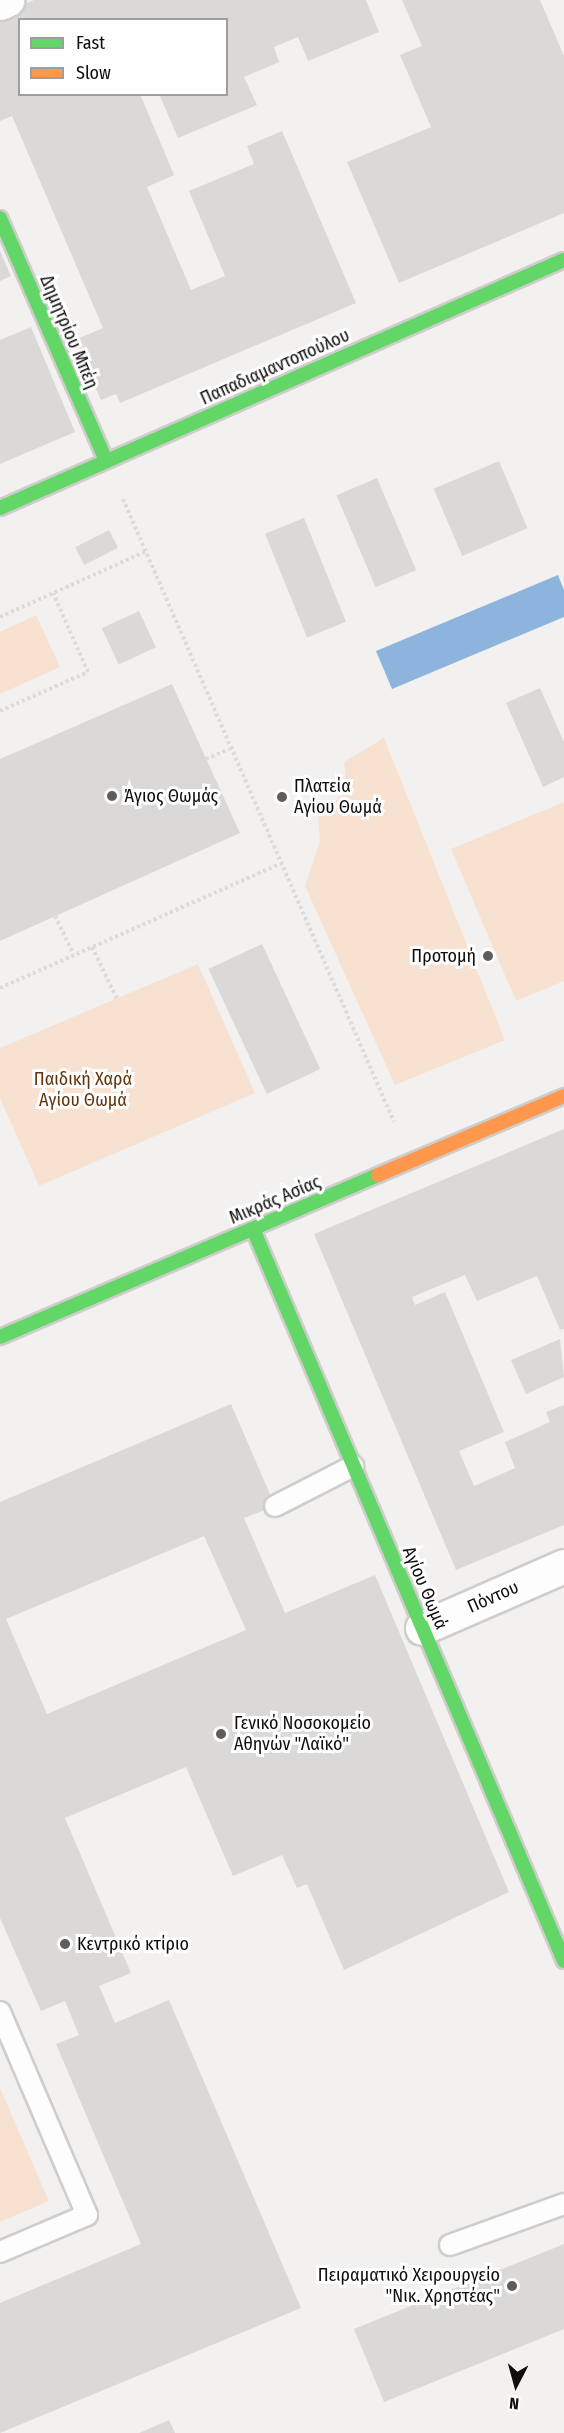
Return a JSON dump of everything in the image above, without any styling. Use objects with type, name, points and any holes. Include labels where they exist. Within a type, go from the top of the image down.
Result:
[{"type":"street","points":[[0,3],[7,0]]},
{"type":"street","name":"Δημητρίου Μπέη","points":[[0,218],[106,461]]},
{"type":"street","name":"Παπαδιαμαντοπούλου","points":[[0,508],[564,260]]},
{"type":"street","name":"Μικράς Ασίας","points":[[0,1336],[564,1096]]},
{"type":"street","name":"Αγίου Θωμά","points":[[253,1229],[422,1628],[554,1911],[564,1961]]},
{"type":"street","name":"Πόντου","points":[[422,1628],[564,1566]]},
{"type":"lane","points":[[275,1506],[353,1466]]},
{"type":"lane","points":[[0,2012],[87,2215],[0,2252]]},
{"type":"lane","points":[[450,2245],[564,2204]]},
{"type":"path","points":[[106,461],[147,551],[229,749],[411,1162]]},
{"type":"path","points":[[0,616],[147,551]]},
{"type":"path","points":[[0,711],[88,672],[53,593]]},
{"type":"path","points":[[206,759],[229,749]]},
{"type":"path","points":[[0,988],[280,864]]},
{"type":"path","points":[[55,916],[74,955]]},
{"type":"path","points":[[92,948],[117,999]]},
{"type":"green space","points":[[36,615],[60,667],[0,694],[0,632]]},
{"type":"green space","points":[[384,738],[505,1040],[395,1085],[305,886],[320,841],[318,817],[347,790],[344,762]]},
{"type":"green space","points":[[564,802],[564,981],[516,1001],[451,849]]},
{"type":"green space","name":"Παιδική Χαρά Αγίου Θωμά","points":[[198,964],[255,1093],[39,1186],[0,1098],[0,1048]]},
{"type":"green space","points":[[0,2088],[49,2201],[0,2222]]},
{"type":"water","points":[[558,575],[564,590],[564,617],[392,689],[376,651]]},
{"type":"building","points":[[34,0],[366,0],[379,32],[308,61],[298,37],[274,47],[279,62],[244,77],[257,105],[178,138],[160,96],[228,96],[228,18],[18,18],[18,96],[141,96],[174,175],[147,187],[191,290],[225,276],[189,191],[254,164],[247,146],[282,131],[356,303],[120,403],[116,394],[101,400],[75,340],[103,328],[12,116],[0,121],[0,15]]},
{"type":"building","points":[[402,0],[540,0],[564,56],[564,213],[399,283],[347,162],[431,127],[400,55],[422,46]]},
{"type":"building","points":[[0,251],[11,276],[0,281]]},
{"type":"building","points":[[31,327],[75,432],[0,464],[0,340]]},
{"type":"building","points":[[499,461],[528,528],[462,556],[434,489]]},
{"type":"building","points":[[377,478],[416,570],[376,587],[336,495]]},
{"type":"building","points":[[304,518],[346,622],[307,638],[265,534]]},
{"type":"building","points":[[109,530],[118,548],[84,565],[75,547]]},
{"type":"building","points":[[139,611],[156,647],[119,665],[102,628]]},
{"type":"building","name":"Άγιος Θωμάς","points":[[172,684],[240,833],[0,941],[0,759]]},
{"type":"building","points":[[540,688],[564,742],[564,777],[543,787],[506,703]]},
{"type":"building","points":[[262,944],[320,1069],[267,1094],[209,969]]},
{"type":"building","points":[[564,1129],[564,1329],[560,1330],[537,1276],[477,1301],[465,1275],[412,1297],[415,1305],[445,1292],[504,1432],[459,1451],[474,1486],[515,1468],[505,1442],[550,1422],[546,1412],[564,1405],[564,1525],[456,1570],[314,1234]]},
{"type":"building","points":[[560,1339],[564,1377],[526,1394],[511,1360]]},
{"type":"building","name":"Κεντρικό κτίριο","points":[[231,1404],[275,1506],[244,1518],[285,1613],[375,1575],[509,1892],[344,1970],[307,1884],[297,1888],[282,1855],[233,1876],[186,1767],[65,1818],[131,1973],[99,1986],[115,2023],[169,2000],[301,2308],[0,2433],[0,2303],[141,2244],[56,2044],[79,2035],[65,2001],[41,2011],[0,1918],[0,1502]],"holes":[[[204,1536],[246,1630],[47,1714],[6,1619]]]},
{"type":"building","name":"Πειραματικό Χειρουργείο \"Νικ. Χρηστέας\"","points":[[564,2244],[564,2329],[384,2402],[354,2329]]},
{"type":"building","points":[[169,2420],[175,2433],[139,2433]]},
{"type":"traffic: fast","points":[[0,218],[106,461]]},
{"type":"traffic: fast","points":[[0,508],[564,260]]},
{"type":"traffic: fast","points":[[0,1337],[378,1175]]},
{"type":"traffic: fast","points":[[253,1229],[564,1961]]},
{"type":"traffic: slow","points":[[378,1175],[564,1096]]},
{"type":"place","name":"Άγιος Θωμάς","points":[[112,796]]},
{"type":"place","name":"Πλατεία Αγίου Θωμά","points":[[282,797]]},
{"type":"place","name":"Προτομή","points":[[488,956]]},
{"type":"place","name":"Γενικό Νοσοκομείο Αθηνών \"Λαϊκό\"","points":[[221,1734]]},
{"type":"place","name":"Κεντρικό κτίριο","points":[[65,1944]]},
{"type":"place","name":"Πειραματικό Χειρουργείο \"Νικ. Χρηστέας\"","points":[[512,2286]]}]
